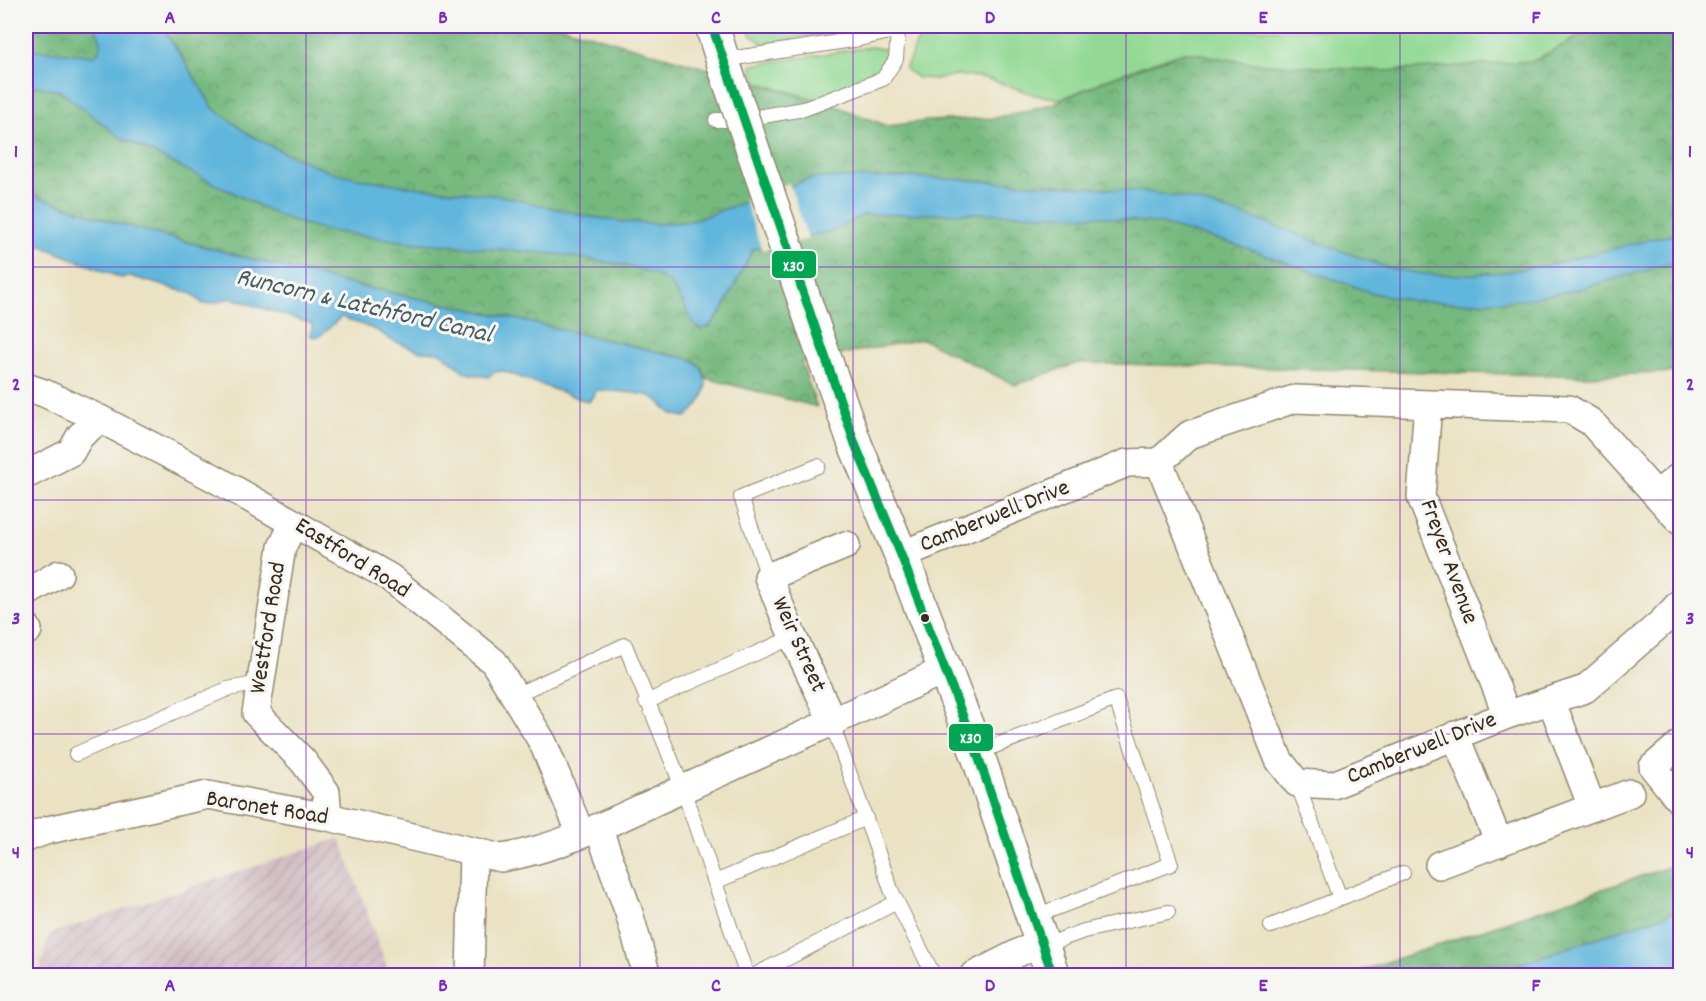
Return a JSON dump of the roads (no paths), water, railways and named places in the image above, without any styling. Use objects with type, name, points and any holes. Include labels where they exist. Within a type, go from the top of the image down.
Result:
[{"type":"highway","points":[[712,26],[855,444],[901,555],[977,753],[1043,946]]},
{"type":"street","name":"Eastford Road","points":[[26,387],[100,419],[214,478],[388,577],[494,662],[543,743],[590,830],[629,913],[646,975]]},
{"type":"street","points":[[1297,783],[1279,760],[1159,462],[1189,435],[1294,399],[1569,409],[1591,422],[1680,521]]},
{"type":"street","name":"Freyer Avenue","points":[[1428,404],[1421,497],[1506,715]]},
{"type":"street","points":[[26,475],[70,452],[80,436],[100,419]]},
{"type":"street","name":"Camberwell Drive","points":[[901,555],[1127,463],[1159,462]]},
{"type":"street","points":[[1656,495],[1680,476]]},
{"type":"street","name":"Westford Road","points":[[294,523],[282,547],[256,713],[303,761],[326,792],[328,817]]},
{"type":"street","name":"Weir Street","points":[[832,724],[768,578],[846,545]]},
{"type":"street","points":[[26,593],[59,574]]},
{"type":"street","name":"Camberwell Drive","points":[[1297,783],[1333,785],[1506,715],[1585,689],[1662,622],[1680,603]]},
{"type":"street","name":"Baronet Road","points":[[26,838],[48,830],[208,795],[328,817],[501,858],[530,854],[832,724],[944,670]]},
{"type":"street","points":[[1551,700],[1592,807]]},
{"type":"street","points":[[1455,735],[1499,843]]},
{"type":"street","points":[[1680,744],[1653,767],[1680,801]]},
{"type":"street","points":[[1439,865],[1630,793]]},
{"type":"street","points":[[470,975],[473,852]]},
{"type":"street","points":[[973,975],[1022,951],[1043,946]]},
{"type":"lane","points":[[716,120],[739,120],[804,110],[883,79],[896,59],[897,30],[724,66]]},
{"type":"lane","points":[[768,578],[741,497],[818,466]]},
{"type":"lane","points":[[646,702],[793,637]]},
{"type":"lane","points":[[515,695],[625,645],[646,702],[683,789],[747,975]]},
{"type":"lane","points":[[76,754],[228,689],[260,684]]},
{"type":"lane","points":[[977,753],[1116,699],[1171,864],[1043,946]]},
{"type":"lane","points":[[832,724],[897,902],[934,975]]},
{"type":"lane","points":[[1297,783],[1340,898]]},
{"type":"lane","points":[[715,882],[866,818]]},
{"type":"lane","points":[[1271,926],[1403,873]]},
{"type":"lane","points":[[753,975],[897,902]]},
{"type":"lane","points":[[1043,946],[1084,931],[1168,912]]},
{"type":"water","points":[[95,26],[161,26],[213,108],[250,135],[328,171],[414,187],[503,196],[586,216],[624,222],[660,224],[691,221],[812,178],[915,177],[1088,187],[1146,192],[1189,199],[1261,221],[1388,268],[1422,274],[1459,275],[1506,272],[1551,264],[1660,237],[1680,235],[1680,261],[1575,290],[1520,300],[1456,303],[1413,301],[1372,293],[1240,246],[1161,224],[1095,216],[967,213],[863,215],[835,230],[753,249],[722,311],[709,327],[700,329],[692,322],[681,299],[669,282],[652,273],[619,264],[556,254],[408,242],[323,230],[280,216],[120,137],[60,91],[26,84],[26,49],[94,56],[100,49],[100,39]]},
{"type":"water","name":"Runcorn & Latchford Canal","points":[[26,193],[123,225],[358,286],[507,317],[693,360],[704,374],[706,382],[703,397],[686,417],[669,412],[654,398],[643,394],[596,390],[589,402],[503,371],[495,372],[488,377],[466,373],[440,352],[420,351],[391,340],[376,330],[341,317],[319,337],[311,336],[312,324],[231,298],[203,304],[192,294],[130,276],[121,278],[26,240]]},
{"type":"water","points":[[1680,910],[1680,975],[1486,975]]}]
